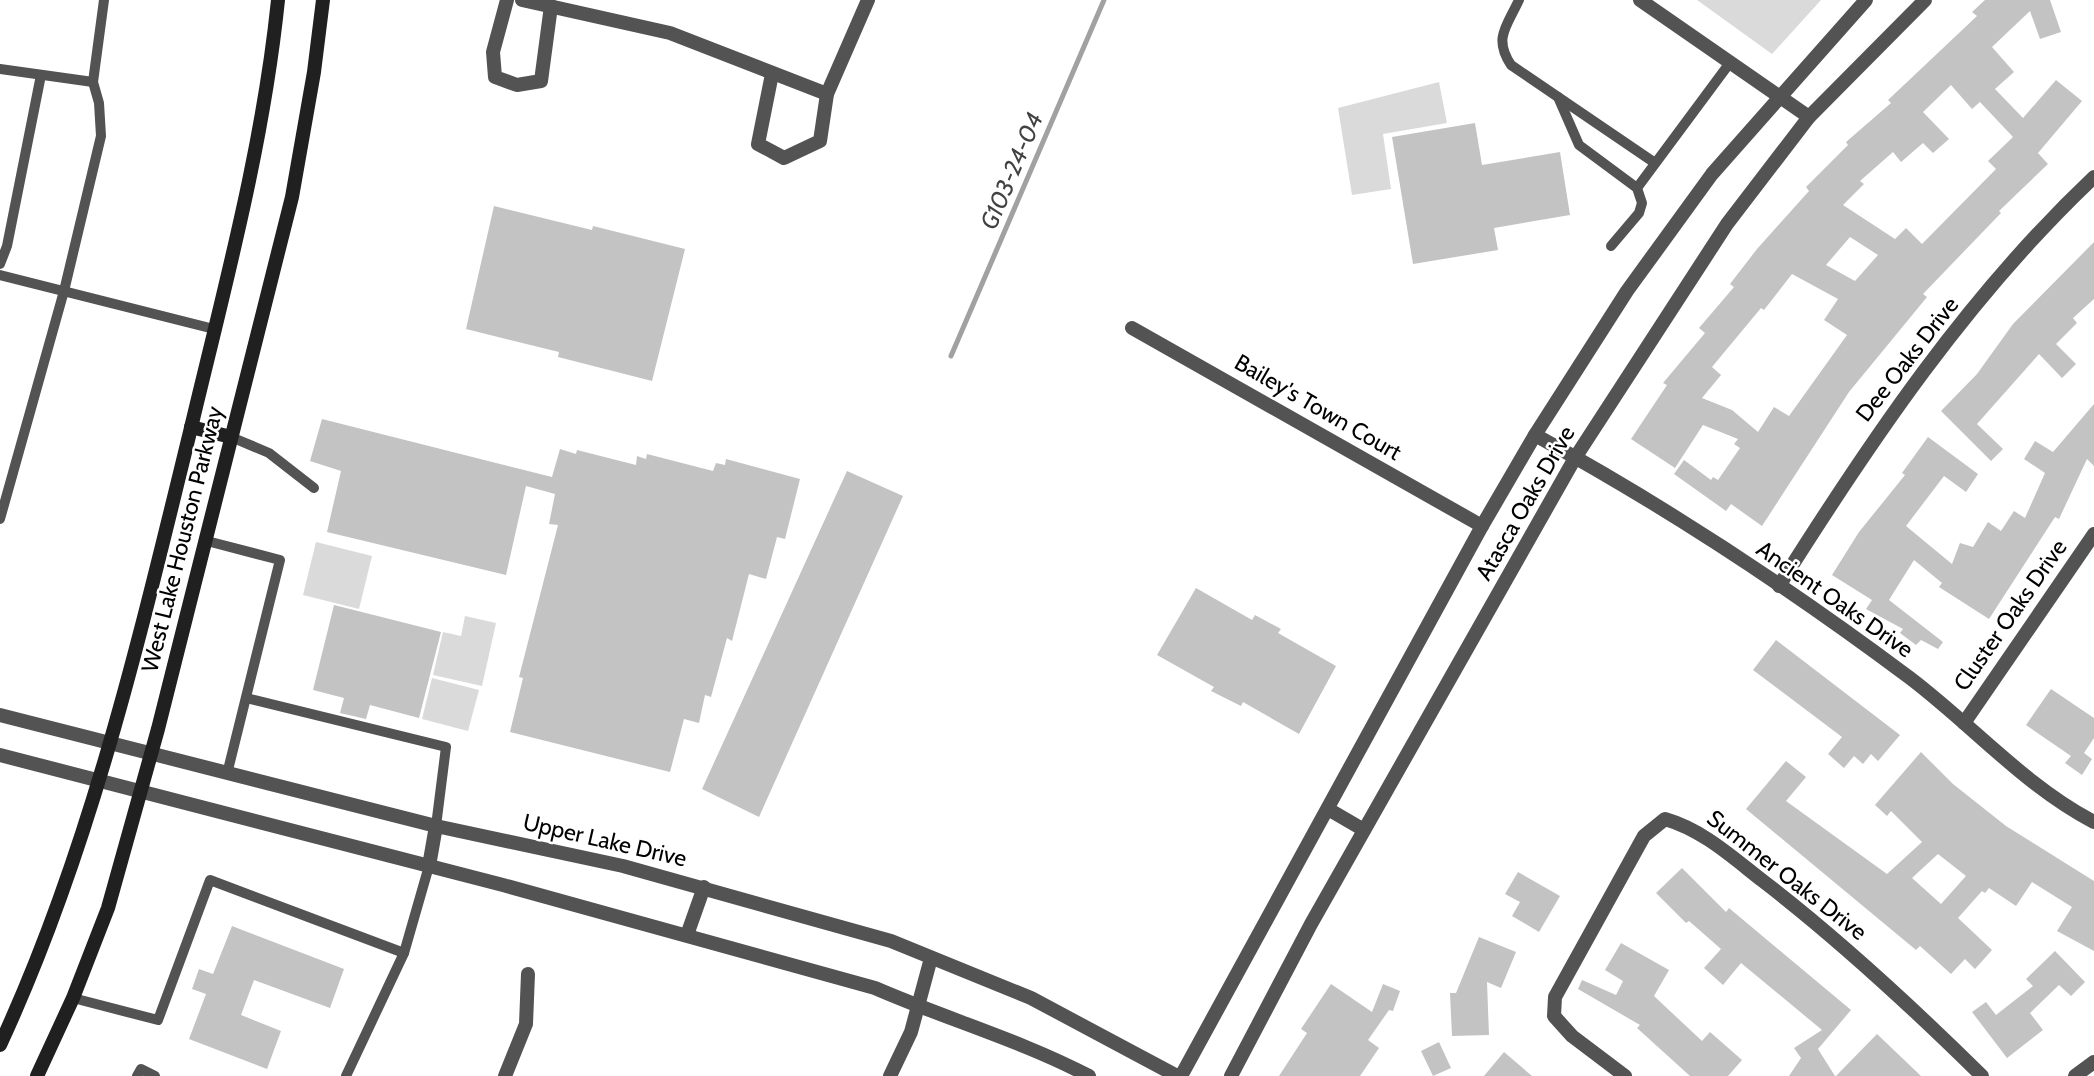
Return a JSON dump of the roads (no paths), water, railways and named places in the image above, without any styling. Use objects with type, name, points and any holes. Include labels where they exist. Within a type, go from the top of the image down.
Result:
[{"type":"main road","name":"West Lake Houston Parkway","points":[[0,1045],[36,969],[110,743],[142,629],[248,189],[278,0]]},
{"type":"main road","name":"West Lake Houston Parkway","points":[[37,1076],[73,998],[108,908],[207,541],[292,197],[314,72],[323,0]]},
{"type":"main road","points":[[191,427],[231,437]]},
{"type":"street","points":[[507,0],[493,52],[495,76],[517,85],[541,81],[551,6]]},
{"type":"street","points":[[522,0],[670,33],[827,94]]},
{"type":"street","points":[[772,74],[758,144],[784,158],[820,141],[827,94],[868,0]]},
{"type":"street","points":[[1640,0],[1809,117]]},
{"type":"street","name":"Atasca Oaks Drive","points":[[1179,1076],[1482,526],[1535,435],[1661,243],[1712,174],[1866,0]]},
{"type":"street","name":"Atasca Oaks Drive","points":[[1231,1076],[1256,1023],[1575,458],[1727,224],[1809,117],[1925,0]]},
{"type":"street","name":"Dee Oaks Drive","points":[[1779,586],[1854,467],[1938,350],[2060,209],[2094,177]]},
{"type":"street","name":"Bailey's Town Court","points":[[1132,328],[1482,526]]},
{"type":"street","name":"Ancient Oaks Drive","points":[[1535,435],[1779,586],[1873,650],[2032,781],[2094,822]]},
{"type":"street","name":"Cluster Oaks Drive","points":[[1964,723],[2094,534]]},
{"type":"street","name":"Upper Lake Drive","points":[[0,715],[436,826],[704,887],[891,941],[1031,998],[1179,1076]]},
{"type":"street","points":[[0,755],[429,866],[875,988],[1039,1050],[1089,1076]]},
{"type":"street","points":[[1328,809],[1364,830]]},
{"type":"street","name":"Summer Oaks Drive","points":[[1625,1076],[1572,1035],[1554,1016],[1555,997],[1637,847],[1644,836],[1665,819],[1690,827],[1801,910],[1862,962],[1982,1076]]},
{"type":"street","points":[[429,866],[436,826]]},
{"type":"street","points":[[687,935],[704,887]]},
{"type":"street","points":[[890,1076],[911,1032],[931,958]]},
{"type":"street","points":[[505,1076],[526,1024],[528,974]]},
{"type":"street","points":[[2076,1076],[2094,1062]]},
{"type":"lane","points":[[0,519],[64,291],[101,136],[99,103],[93,82],[104,0]]},
{"type":"lane","points":[[1519,0],[1500,40],[1503,53],[1511,65],[1655,163]]},
{"type":"lane","points":[[1637,188],[1729,64]]},
{"type":"lane","points":[[0,69],[93,82]]},
{"type":"lane","points":[[0,264],[7,246],[41,75]]},
{"type":"lane","points":[[1558,97],[1579,145],[1637,188],[1642,203],[1639,214],[1611,246]]},
{"type":"lane","points":[[0,275],[214,330]]},
{"type":"lane","points":[[231,437],[269,453],[314,488]]},
{"type":"lane","points":[[207,541],[280,560],[227,774]]},
{"type":"lane","points":[[246,698],[446,747],[436,826]]},
{"type":"lane","points":[[346,1076],[404,953],[429,866]]},
{"type":"lane","points":[[73,998],[159,1020],[211,880],[404,953]]},
{"type":"lane","points":[[137,1076],[141,1069],[155,1076]]},
{"type":"waterway","name":"G103-24-04","points":[[951,356],[1104,0]]}]
